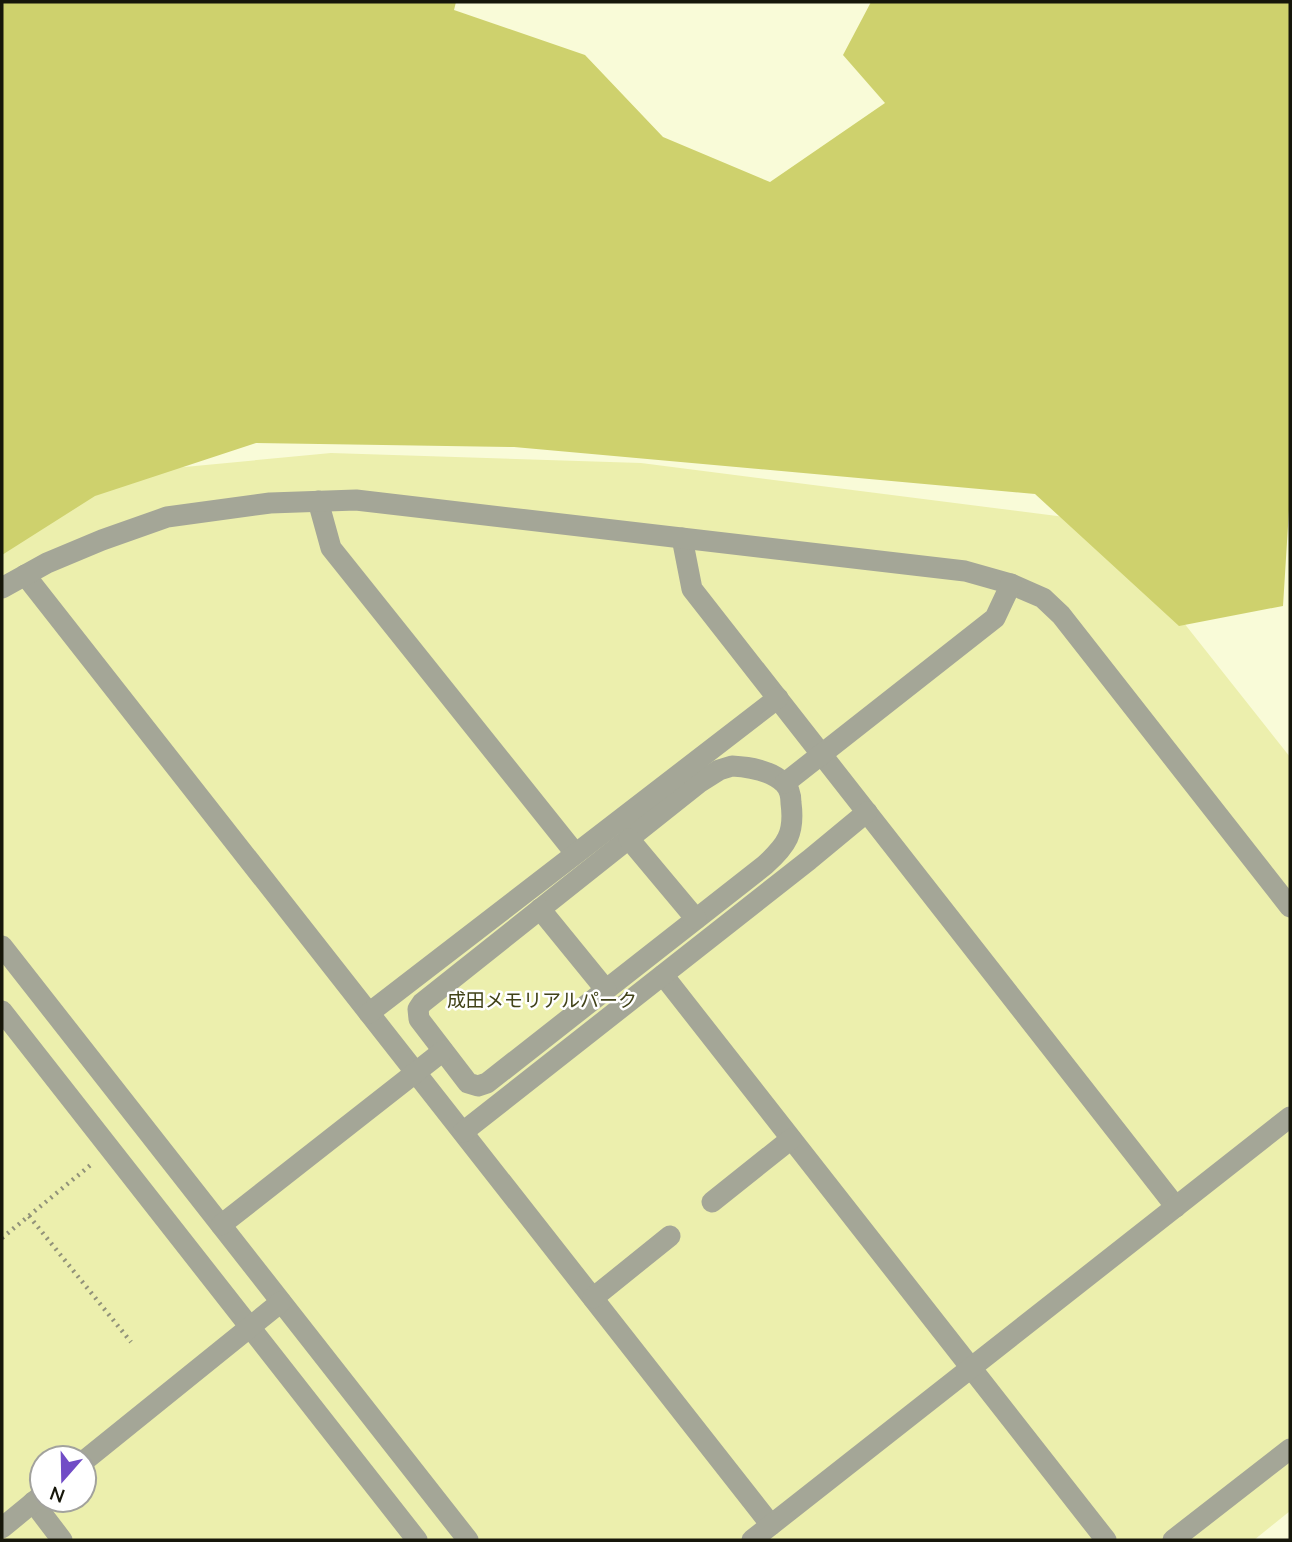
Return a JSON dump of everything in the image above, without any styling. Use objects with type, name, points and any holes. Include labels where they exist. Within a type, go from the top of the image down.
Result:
[{"type":"street","points":[[2,588],[47,563],[91,544],[167,517],[270,503],[356,500],[965,571],[1010,584],[1043,598],[1061,615],[1290,907]]},
{"type":"street","points":[[318,501],[331,548],[575,853]]},
{"type":"street","points":[[682,538],[692,589],[1176,1207]]},
{"type":"street","points":[[25,575],[771,1525]]},
{"type":"street","points":[[785,783],[995,618],[1010,584]]},
{"type":"street","points":[[369,1013],[778,698]]},
{"type":"street","points":[[732,766],[763,771],[785,783],[790,795],[793,823],[783,848],[487,1083],[478,1086],[468,1083],[419,1019],[418,1009],[422,1003],[629,839],[700,782],[719,770],[732,766]]},
{"type":"street","points":[[463,1132],[867,812]]},
{"type":"street","points":[[629,839],[696,919]]},
{"type":"street","points":[[540,909],[606,990]]},
{"type":"street","points":[[2,946],[468,1540]]},
{"type":"street","points":[[663,975],[1106,1540]]},
{"type":"street","points":[[2,1011],[417,1540]]},
{"type":"street","points":[[221,1225],[443,1051]]},
{"type":"street","points":[[752,1540],[1290,1117]]},
{"type":"street","points":[[712,1202],[791,1139]]},
{"type":"street","points":[[593,1298],[670,1236]]},
{"type":"street","points":[[98,1450],[281,1303]]},
{"type":"street","points":[[1173,1540],[1290,1449]]},
{"type":"street","points":[[2,1528],[28,1506]]},
{"type":"street","points":[[46,1514],[62,1540]]},
{"type":"path","points":[[3,1235],[99,1158]]},
{"type":"path","points":[[29,1216],[131,1342]]},
{"type":"green space","points":[[2,2],[456,2],[454,10],[585,55],[663,137],[770,182],[885,103],[843,55],[871,2],[1290,2],[1290,494],[1283,606],[1179,626],[1035,494],[514,447],[256,443],[95,496],[2,555]]},
{"type":"green space","name":"成田メモリアルパーク","points":[[331,453],[641,463],[1104,522],[1290,757],[1290,1511],[1254,1540],[2,1540],[2,519],[100,475]]}]
